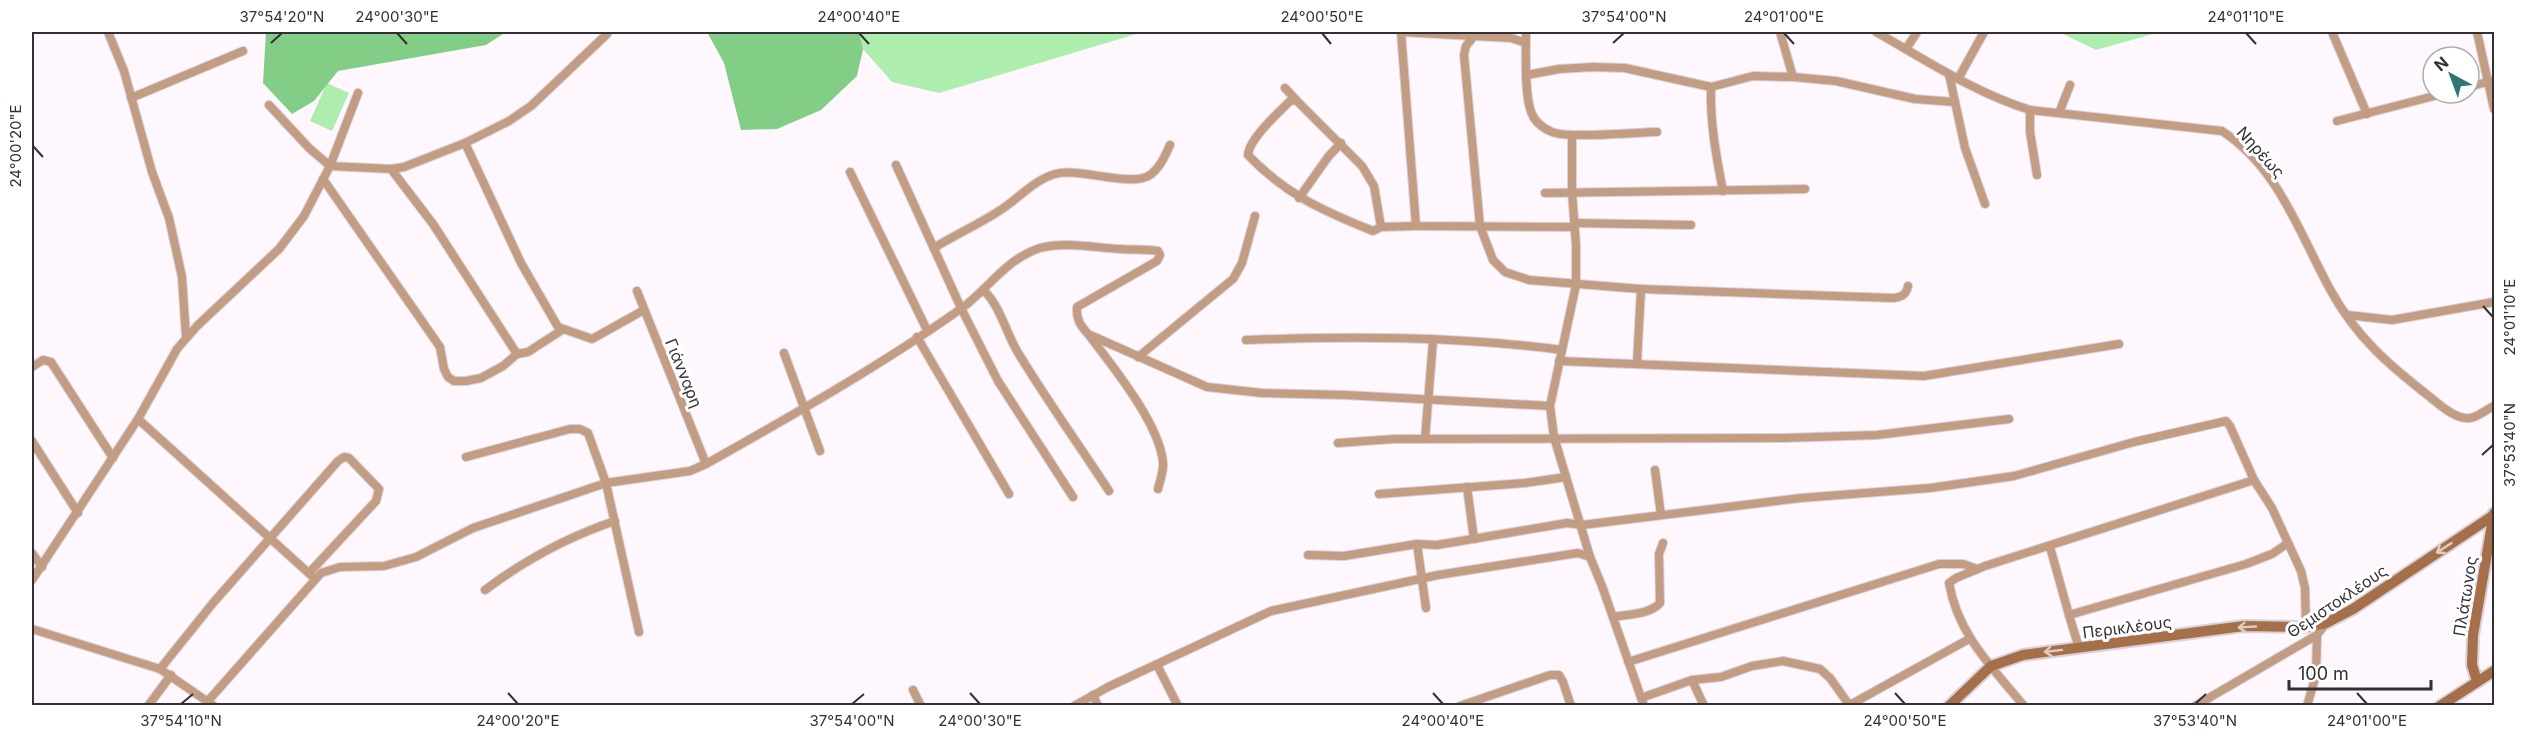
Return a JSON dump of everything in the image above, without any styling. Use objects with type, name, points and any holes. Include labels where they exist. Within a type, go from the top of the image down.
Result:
[{"type":"main road","name":"Θεμιστοκλέους","points":[[2326,623],[2353,609],[2494,514]]},
{"type":"main road","name":"Πλάτωνος","points":[[2477,681],[2472,665],[2473,635],[2494,514]]},
{"type":"main road","name":"Περικλέους","points":[[1949,705],[1991,666],[2023,655],[2244,626],[2306,627],[2326,623]]},
{"type":"main road","points":[[2440,705],[2494,671]]},
{"type":"street","points":[[108,32],[123,71],[152,172],[169,218],[182,277],[186,337]]},
{"type":"street","points":[[1416,226],[1401,32],[1510,38],[1526,43]]},
{"type":"street","points":[[1526,32],[1528,99],[1532,114],[1540,124],[1554,133],[1572,135],[1657,132]]},
{"type":"street","points":[[1780,32],[1793,77]]},
{"type":"street","name":"Νηρέως","points":[[1876,32],[2002,102],[2030,110],[2207,127],[2222,131],[2236,140],[2264,171],[2291,210],[2331,292],[2364,341],[2387,363],[2445,408],[2459,416],[2469,418],[2494,406]]},
{"type":"street","points":[[1906,49],[1917,32]]},
{"type":"street","points":[[1958,79],[1984,32]]},
{"type":"street","points":[[2332,32],[2367,114]]},
{"type":"street","points":[[2477,32],[2491,81],[2494,109]]},
{"type":"street","points":[[269,105],[309,148],[330,166],[391,169],[404,167],[465,143],[508,121],[531,106],[607,34]]},
{"type":"street","points":[[1474,36],[1466,46],[1464,54],[1480,226],[1493,260],[1505,272],[1529,280],[1576,285],[1893,298],[1901,297],[1906,293],[1908,285]]},
{"type":"street","points":[[130,98],[243,51]]},
{"type":"street","points":[[1527,75],[1559,69],[1625,68],[1711,87],[1753,76],[1793,77],[1836,81],[1915,99],[1954,102]]},
{"type":"street","points":[[1949,74],[1965,148],[1985,204]]},
{"type":"street","points":[[2059,113],[2070,85]]},
{"type":"street","points":[[1711,87],[1710,117],[1724,191]]},
{"type":"street","points":[[1286,88],[1362,166],[1374,186],[1381,227]]},
{"type":"street","points":[[32,580],[138,419],[186,337],[279,249],[304,216],[330,166],[358,93]]},
{"type":"street","points":[[1296,100],[1290,101],[1254,141],[1248,149],[1248,155],[1299,198],[1373,231],[1381,227],[1416,226],[1691,225]]},
{"type":"street","points":[[2337,121],[2421,100]]},
{"type":"street","points":[[2030,110],[2037,175]]},
{"type":"street","points":[[1572,135],[1576,285],[1550,406],[1554,437],[1590,557],[1642,702],[1692,680],[1721,677],[1752,666],[1783,661],[1820,669],[1830,678],[1849,705],[1969,639]]},
{"type":"street","points":[[465,143],[521,263],[562,330],[592,339],[644,310]]},
{"type":"street","points":[[1299,198],[1328,157],[1341,143]]},
{"type":"street","points":[[934,248],[1000,211],[1022,193],[1055,174],[1069,172],[1114,178],[1148,177],[1156,170],[1170,145]]},
{"type":"street","points":[[896,165],[961,308],[998,381],[1073,497]]},
{"type":"street","points":[[391,169],[433,224],[517,354]]},
{"type":"street","points":[[850,172],[927,330]]},
{"type":"street","points":[[323,179],[440,347],[444,369],[448,377],[454,381],[481,378],[503,366],[517,354],[528,352],[562,330]]},
{"type":"street","points":[[1545,193],[1805,189]]},
{"type":"street","points":[[1138,357],[1233,279],[1242,263],[1255,216]]},
{"type":"street","points":[[312,576],[329,569],[384,566],[416,557],[473,528],[606,483],[690,471],[706,464],[849,383],[961,308],[984,291],[992,279],[1006,267],[1040,248],[1058,245],[1158,251],[1160,255],[1157,261],[1077,307],[1080,325],[1132,396],[1153,433],[1163,464],[1158,489]]},
{"type":"street","points":[[1637,363],[1641,289]]},
{"type":"street","name":"Γιάνναρη","points":[[637,291],[706,464]]},
{"type":"street","points":[[984,291],[994,299],[1001,321],[1017,351],[1109,491]]},
{"type":"street","points":[[2347,315],[2392,320],[2494,302]]},
{"type":"street","points":[[1088,334],[1207,387],[1262,393],[1550,406]]},
{"type":"street","points":[[917,337],[1009,494]]},
{"type":"street","points":[[1246,340],[1381,337],[1433,341],[1494,341],[1562,350]]},
{"type":"street","points":[[1425,439],[1433,341]]},
{"type":"street","points":[[1559,361],[1924,376],[2119,344]]},
{"type":"street","points":[[784,353],[820,451]]},
{"type":"street","points":[[32,367],[43,360],[51,362],[113,458]]},
{"type":"street","points":[[138,419],[312,576]]},
{"type":"street","points":[[1338,443],[1394,439],[1784,438],[1877,435],[2010,419]]},
{"type":"street","points":[[1308,555],[1344,556],[1417,544],[1437,545],[1567,523],[1582,525],[1801,498],[1930,488],[2014,476],[2056,462],[2226,421],[2254,480],[2272,508],[2301,571],[2305,588],[2306,627]]},
{"type":"street","points":[[466,457],[570,429],[580,429],[588,434],[606,483],[639,632]]},
{"type":"street","points":[[32,441],[78,513]]},
{"type":"street","points":[[32,628],[160,669],[211,703],[312,576],[376,501],[379,489],[349,458],[344,457],[338,461],[213,603],[160,669]]},
{"type":"street","points":[[1655,470],[1660,515]]},
{"type":"street","points":[[1378,494],[1566,477]]},
{"type":"street","points":[[2024,705],[1969,639],[1956,609],[1949,584],[1956,578],[1977,569],[2254,480]]},
{"type":"street","points":[[1467,487],[1474,538]]},
{"type":"street","points":[[485,590],[518,565],[581,533],[615,521]]},
{"type":"street","points":[[1613,617],[1642,612],[1655,608],[1660,603],[1659,554],[1663,543]]},
{"type":"street","points":[[2069,615],[2246,564],[2272,554],[2288,543]]},
{"type":"street","points":[[1417,544],[1426,608]]},
{"type":"street","points":[[2050,547],[2079,648]]},
{"type":"street","points":[[32,553],[42,567]]},
{"type":"street","points":[[1074,705],[1271,611],[1423,578],[1578,554],[1590,557]]},
{"type":"street","points":[[1628,662],[1940,564],[1963,564],[1977,569]]},
{"type":"street","name":"Θεμιστοκλέους","points":[[2195,705],[2317,635],[2326,623]]},
{"type":"street","points":[[2307,705],[2316,675],[2317,635]]},
{"type":"street","points":[[1157,665],[1178,705]]},
{"type":"street","points":[[148,705],[171,675]]},
{"type":"street","points":[[1460,705],[1550,675],[1559,675],[1571,705]]},
{"type":"street","points":[[1692,680],[1704,705]]},
{"type":"street","points":[[913,690],[921,705]]},
{"type":"street","points":[[1093,695],[1098,705]]},
{"type":"green space","points":[[266,32],[506,32],[486,45],[338,71],[314,101],[292,114],[263,83]]},
{"type":"green space","points":[[707,32],[859,32],[863,49],[857,76],[821,110],[777,129],[741,130],[724,63]]},
{"type":"green space","points":[[859,32],[1143,32],[939,93],[892,82],[863,49]]},
{"type":"green space","points":[[2059,32],[2160,32],[2096,50]]},
{"type":"green space","points":[[327,83],[349,93],[332,131],[310,121]]}]
